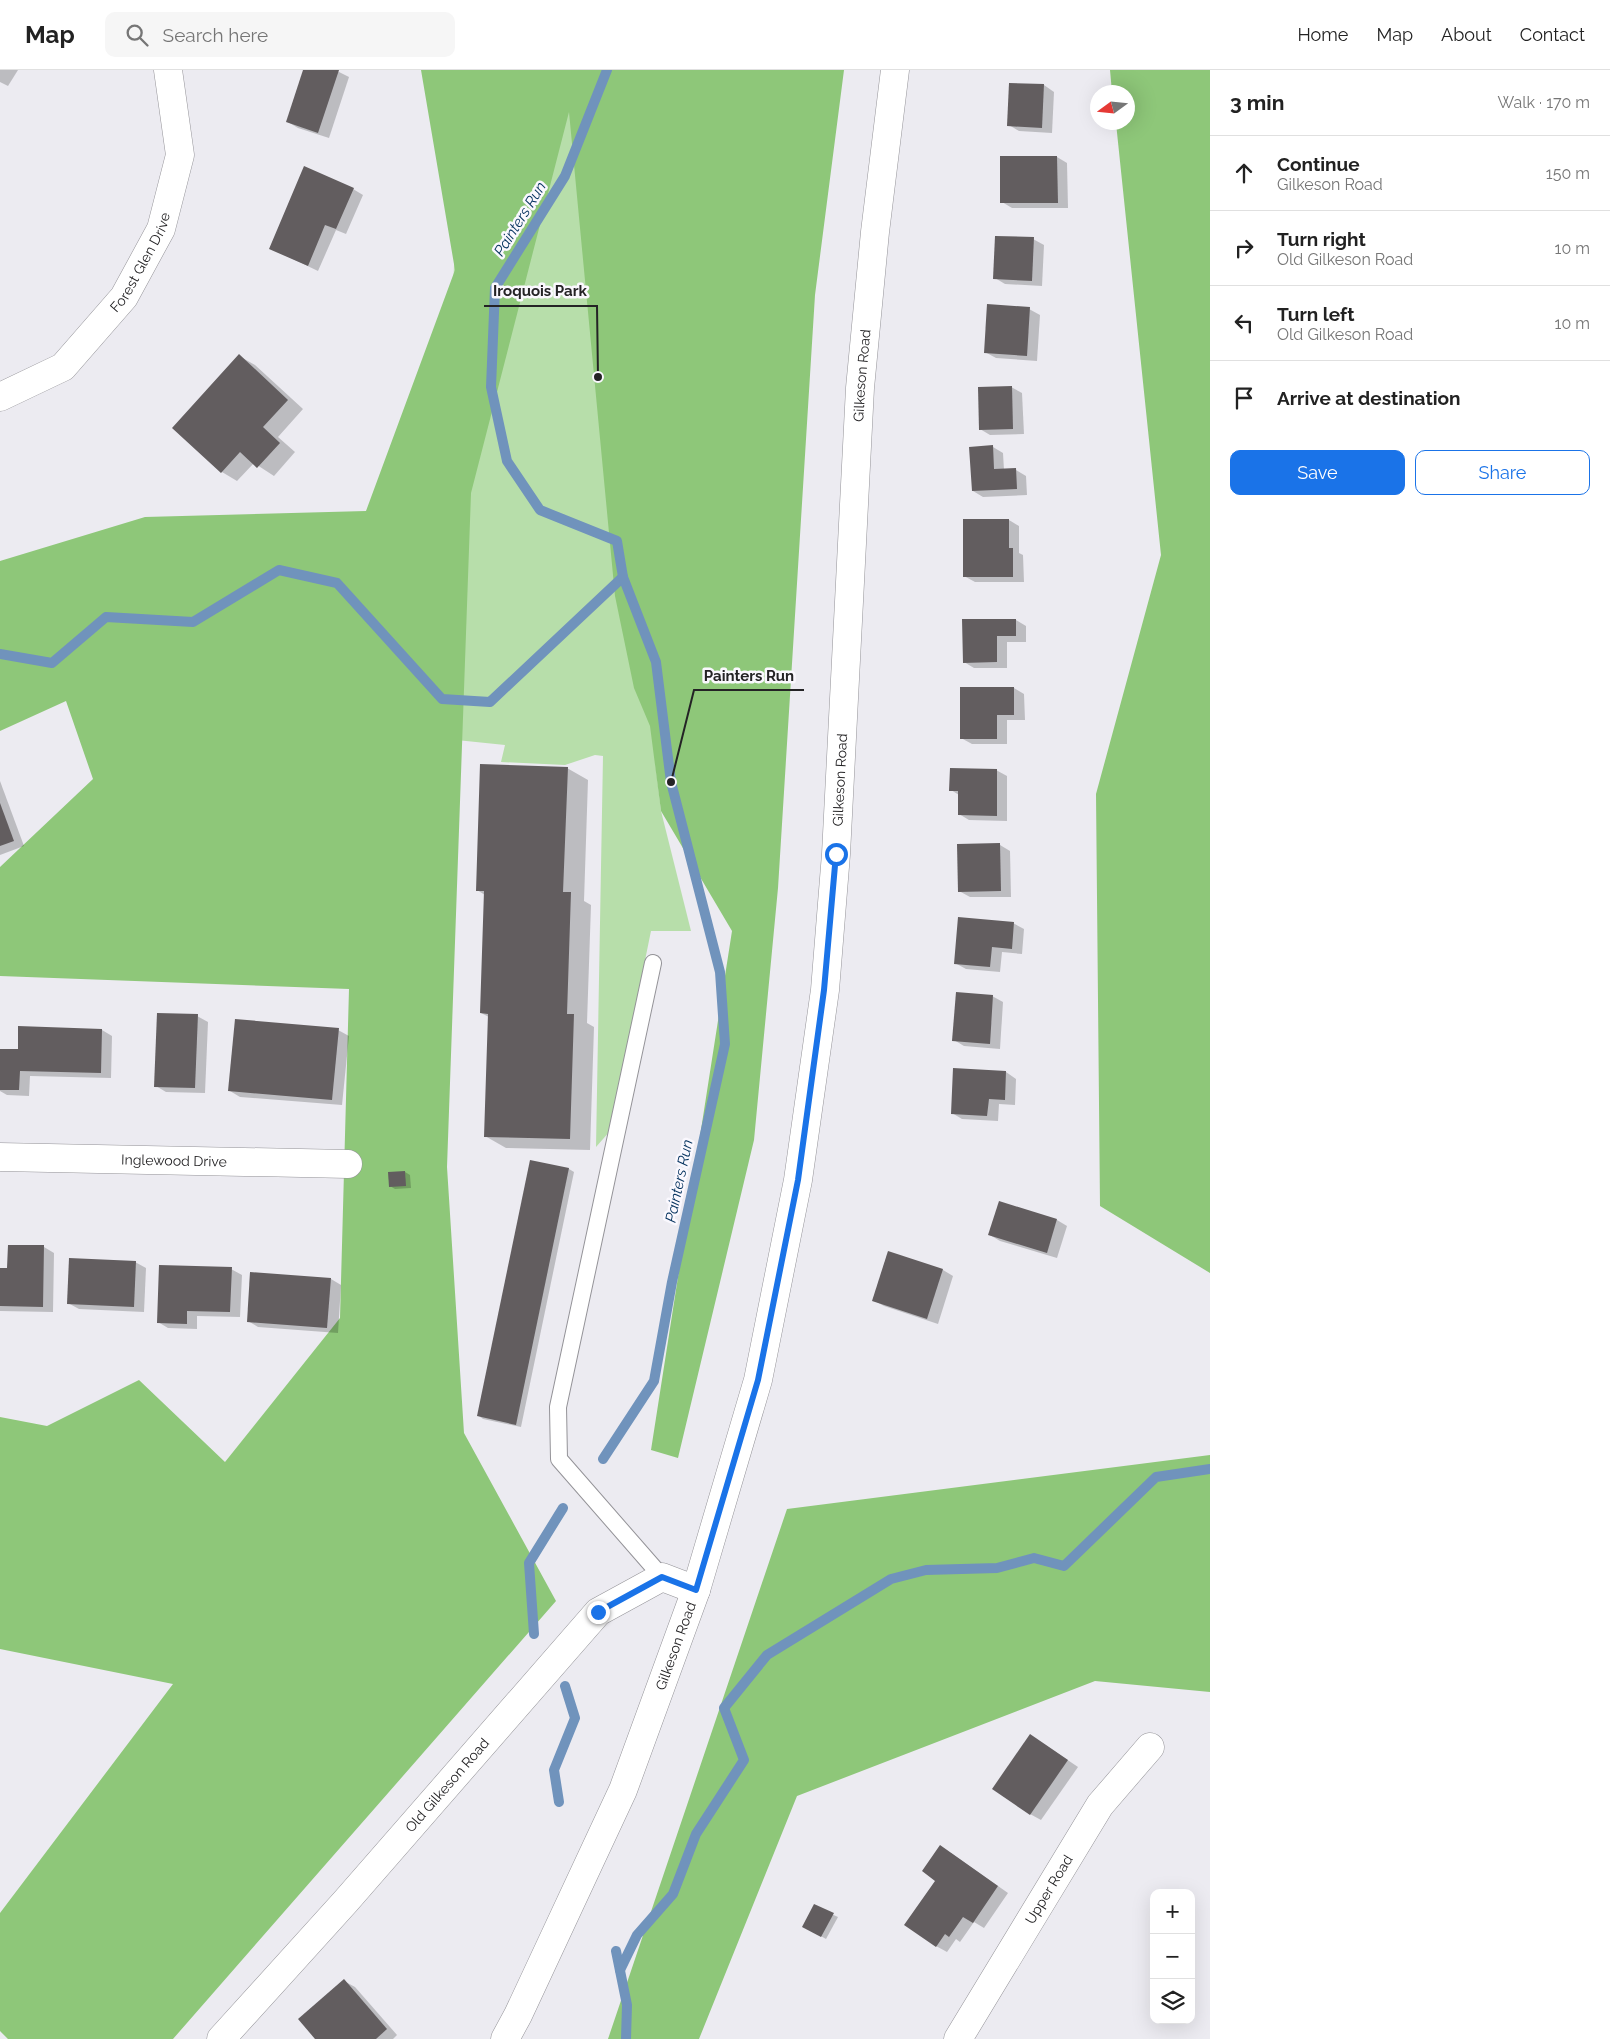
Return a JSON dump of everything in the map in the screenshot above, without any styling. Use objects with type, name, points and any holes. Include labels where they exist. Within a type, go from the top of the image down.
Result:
[{"type":"street","name":"Forest Glen Drive","points":[[0,397],[63,367],[124,297],[161,229],[180,155],[168,70]]},
{"type":"street","name":"Gilkeson Road","points":[[505,2039],[518,2015],[622,1790],[696,1590],[758,1380],[798,1180],[824,990],[836,854],[860,388],[875,232],[895,70]]},
{"type":"street","name":"Inglewood Drive","points":[[0,1156],[348,1164]]},
{"type":"street","points":[[662,1577],[696,1590]]},
{"type":"street","name":"Old Gilkeson Road","points":[[221,2039],[346,1901],[598,1612],[662,1577]]},
{"type":"street","name":"Upper Road","points":[[958,2039],[1100,1805],[1150,1747]]},
{"type":"lane","points":[[654,963],[558,1406],[558,1424],[559,1459],[662,1577]]},
{"type":"green space","points":[[421,70],[844,70],[815,295],[778,888],[754,1140],[678,1458],[651,1450],[732,931],[661,811],[650,726],[634,688],[615,596],[569,112],[471,493],[447,1167],[464,1433],[556,1601],[173,2039],[8,2039],[0,2031],[0,1913],[173,1684],[0,1649],[0,1417],[47,1426],[139,1380],[225,1462],[340,1318],[349,989],[0,976],[0,867],[93,779],[66,701],[0,731],[0,561],[145,517],[366,511],[455,270]]},
{"type":"green space","points":[[461,70],[809,70],[655,761],[661,811],[691,931],[651,931],[610,1131],[596,1147],[603,756],[595,755],[565,765],[501,762],[505,745],[437,738]]},
{"type":"green space","points":[[1110,70],[1210,70],[1210,1273],[1100,1206],[1096,794],[1161,555],[1117,130],[1135,130],[1135,85],[1111,85]]},
{"type":"green space","points":[[1210,1455],[1210,1692],[1095,1681],[797,1796],[699,2039],[608,2039],[787,1509]]},
{"type":"building","points":[[303,70],[339,70],[318,133],[286,122]]},
{"type":"building","points":[[1009,83],[1044,84],[1042,128],[1007,126]]},
{"type":"building","points":[[1000,156],[1057,156],[1058,203],[1000,203]]},
{"type":"building","points":[[304,166],[354,188],[336,229],[325,225],[308,266],[269,249]]},
{"type":"building","points":[[995,236],[1034,237],[1032,281],[993,279]]},
{"type":"building","points":[[987,304],[1030,307],[1027,356],[984,353]]},
{"type":"building","points":[[239,354],[288,400],[263,427],[280,443],[257,468],[240,452],[221,473],[172,428]]},
{"type":"building","points":[[1012,386],[1013,429],[979,430],[978,387]]},
{"type":"building","points":[[993,445],[994,469],[1016,468],[1017,489],[972,491],[969,447]]},
{"type":"building","points":[[963,519],[1009,519],[1009,548],[1013,548],[1013,577],[963,577]]},
{"type":"building","points":[[962,619],[1016,619],[1016,636],[997,636],[997,662],[963,663]]},
{"type":"building","points":[[960,687],[1014,687],[1014,715],[997,715],[997,739],[960,739]]},
{"type":"building","points":[[480,764],[568,767],[563,892],[571,892],[567,1014],[574,1014],[570,1139],[484,1137],[488,1014],[480,1013],[484,891],[476,891]]},
{"type":"building","points":[[950,768],[997,769],[997,816],[958,815],[958,791],[949,791]]},
{"type":"building","points":[[0,803],[14,841],[0,846]]},
{"type":"building","points":[[1000,843],[1001,891],[958,892],[957,844]]},
{"type":"building","points":[[958,917],[1014,922],[1012,949],[992,947],[990,967],[954,964]]},
{"type":"building","points":[[956,992],[993,995],[990,1044],[952,1041]]},
{"type":"building","points":[[157,1013],[198,1014],[195,1088],[154,1087]]},
{"type":"building","points":[[235,1019],[339,1028],[332,1100],[228,1091]]},
{"type":"building","points":[[18,1026],[102,1029],[101,1073],[20,1071],[19,1090],[0,1090],[0,1049],[18,1049]]},
{"type":"building","points":[[953,1068],[1006,1071],[1005,1100],[989,1099],[987,1116],[951,1114]]},
{"type":"building","points":[[530,1160],[569,1168],[516,1425],[477,1416]]},
{"type":"building","points":[[405,1171],[406,1186],[389,1187],[388,1172]]},
{"type":"building","points":[[999,1201],[1057,1219],[1047,1253],[988,1235]]},
{"type":"building","points":[[8,1245],[44,1245],[43,1307],[0,1306],[0,1268],[7,1268]]},
{"type":"building","points":[[888,1251],[943,1269],[927,1319],[872,1301]]},
{"type":"building","points":[[69,1258],[136,1261],[134,1307],[67,1304]]},
{"type":"building","points":[[159,1265],[232,1267],[230,1312],[187,1311],[187,1324],[157,1323]]},
{"type":"building","points":[[250,1272],[331,1278],[327,1328],[247,1322]]},
{"type":"building","points":[[1030,1734],[1068,1760],[1030,1815],[992,1789]]},
{"type":"building","points":[[940,1845],[998,1886],[973,1923],[963,1917],[949,1937],[945,1934],[936,1947],[904,1925],[935,1881],[922,1871]]},
{"type":"building","points":[[814,1904],[834,1913],[821,1937],[802,1927]]},
{"type":"building","points":[[344,1979],[387,2029],[376,2039],[315,2039],[298,2019]]},
{"type":"waterway","name":"Painters Run","points":[[603,1459],[654,1381],[672,1282],[725,1044],[720,972],[671,782],[656,662],[623,577],[617,541],[540,510],[507,461],[491,387],[495,288],[565,176],[607,70]]},
{"type":"waterway","points":[[0,654],[52,663],[106,617],[193,622],[279,570],[337,583],[442,699],[490,702],[623,577]]},
{"type":"waterway","points":[[620,1970],[637,1935],[673,1894],[696,1834],[744,1760],[724,1708],[767,1655],[891,1579],[926,1570],[997,1568],[1034,1558],[1064,1566],[1156,1477],[1210,1469]]},
{"type":"waterway","name":"Painters Run","points":[[534,1634],[529,1563],[563,1508]]},
{"type":"waterway","name":"Painters Run","points":[[559,1802],[554,1770],[575,1718],[565,1686]]},
{"type":"waterway","name":"Painters Run","points":[[616,1951],[627,2005],[626,2039]]},
{"type":"place","name":"Iroquois Park","points":[[598,377]]},
{"type":"place","name":"Painters Run","points":[[671,782]]},
{"type":"route","points":[[598,1612],[662,1577],[696,1590],[758,1380],[798,1180],[824,990],[836,854]]}]
